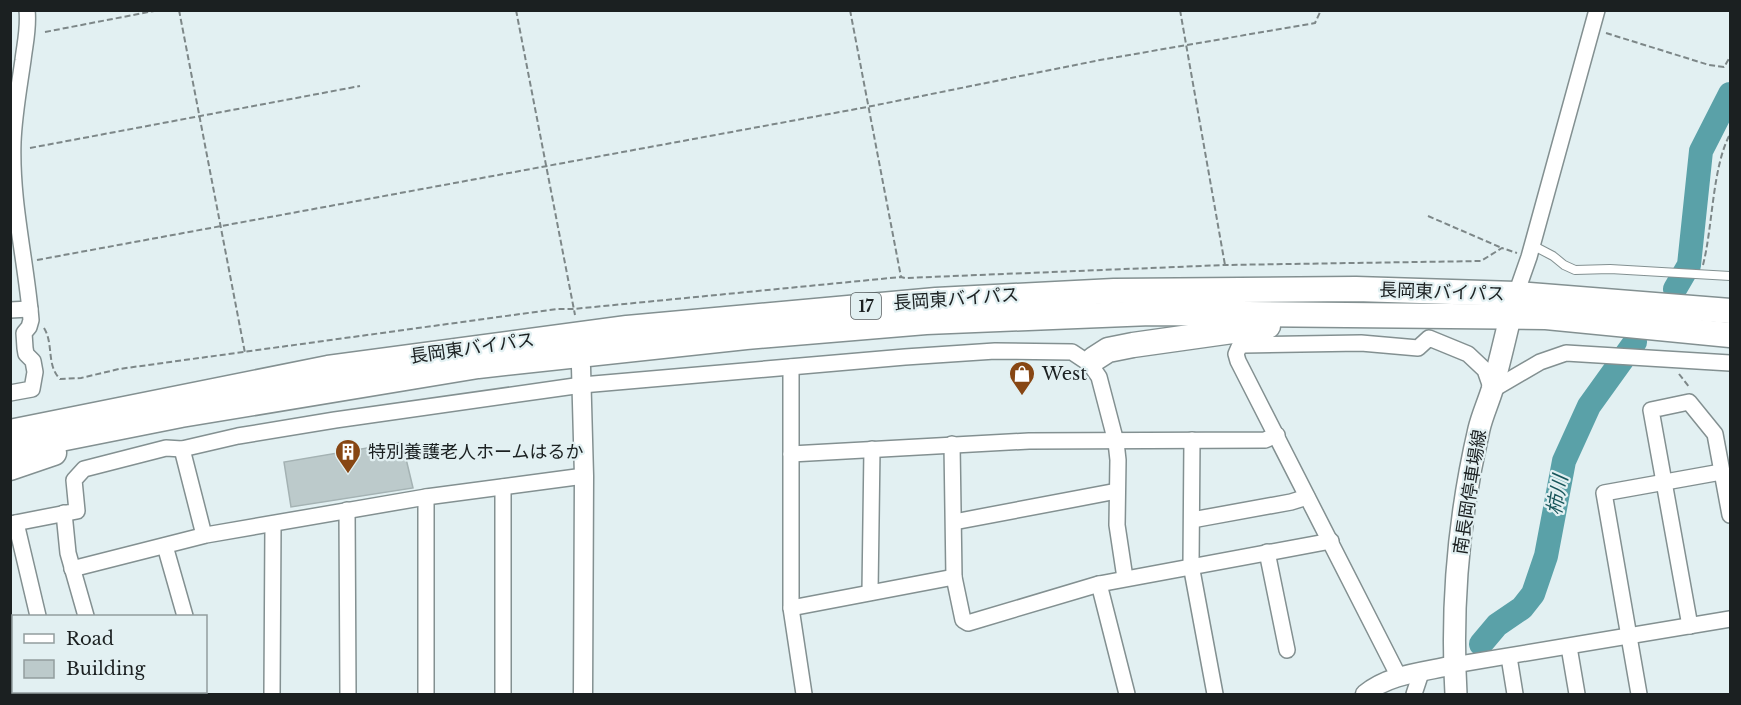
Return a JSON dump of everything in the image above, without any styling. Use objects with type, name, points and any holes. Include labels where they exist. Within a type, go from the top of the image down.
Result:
[{"type":"highway","name":"長岡東バイパス","points":[[10,432],[328,368],[627,328],[797,311],[970,298],[1114,291],[1356,289],[1513,306],[1731,311]]},
{"type":"highway","name":"長岡東バイパス","points":[[10,449],[138,423],[478,366],[804,331],[927,322],[1217,312],[1446,316],[1513,306],[1546,317],[1731,335]]},
{"type":"highway","points":[[1092,362],[1108,350],[1133,345],[1241,329],[1360,316]]},
{"type":"highway","points":[[10,417],[179,386],[328,368]]},
{"type":"highway","points":[[10,468],[138,423]]},
{"type":"main road","name":"南長岡停車場線","points":[[1456,694],[1455,665],[1460,556],[1466,504],[1480,427],[1492,390],[1513,306]]},
{"type":"street","points":[[10,393],[33,388],[35,372],[33,361],[26,354],[24,333],[29,327],[31,315],[12,169],[15,113],[27,35],[27,10]]},
{"type":"street","points":[[1513,306],[1597,10]]},
{"type":"street","points":[[10,65],[23,55]]},
{"type":"street","points":[[10,310],[31,315]]},
{"type":"street","points":[[1399,677],[1236,354],[1239,347],[1244,345],[1360,343],[1418,348],[1446,316]]},
{"type":"street","points":[[1429,338],[1468,354],[1485,370],[1492,390],[1552,357],[1566,353],[1731,363]]},
{"type":"street","points":[[38,615],[13,524],[77,511],[74,480],[84,469],[166,448],[182,449],[238,436],[581,376],[791,367],[995,351],[1056,350],[1072,352],[1092,362],[1099,377],[1116,442],[1117,525],[1125,578]]},
{"type":"street","points":[[791,367],[791,608],[804,694]]},
{"type":"street","points":[[581,376],[584,476],[583,694]]},
{"type":"street","points":[[1690,626],[1651,410],[1689,402],[1715,434],[1731,515]]},
{"type":"street","points":[[791,454],[1029,441],[1265,440],[1277,435]]},
{"type":"street","points":[[1192,440],[1191,565],[1215,694]]},
{"type":"street","points":[[952,444],[954,577],[963,620],[968,623],[1125,578],[1330,541]]},
{"type":"street","points":[[182,449],[204,535]]},
{"type":"street","points":[[870,592],[872,449]]},
{"type":"street","points":[[1639,694],[1604,493],[1721,472]]},
{"type":"street","points":[[72,569],[204,535],[426,497],[584,476]]},
{"type":"street","points":[[503,487],[503,694]]},
{"type":"street","points":[[954,522],[1117,491]]},
{"type":"street","points":[[426,497],[426,694]]},
{"type":"street","points":[[1192,520],[1307,497]]},
{"type":"street","points":[[347,510],[348,694]]},
{"type":"street","points":[[64,513],[68,553],[86,615]]},
{"type":"street","points":[[272,694],[273,524]]},
{"type":"street","points":[[165,546],[185,615]]},
{"type":"street","points":[[1267,552],[1287,650]]},
{"type":"street","points":[[791,608],[954,577]]},
{"type":"street","points":[[1099,584],[1127,694]]},
{"type":"street","points":[[1365,694],[1399,677],[1455,665],[1629,638],[1731,619]]},
{"type":"street","points":[[1569,647],[1577,694]]},
{"type":"street","points":[[1509,657],[1515,694]]},
{"type":"street","points":[[1414,694],[1420,673]]},
{"type":"lane","points":[[1530,251],[1553,256],[1575,270],[1610,269],[1731,276]]},
{"type":"path","points":[[45,32],[159,10]]},
{"type":"path","points":[[179,10],[245,352]]},
{"type":"path","points":[[516,10],[576,320]]},
{"type":"path","points":[[850,10],[901,277]]},
{"type":"path","points":[[1180,10],[1225,265]]},
{"type":"path","points":[[35,260],[1055,69],[1315,23],[1321,10]]},
{"type":"path","points":[[1592,29],[1709,65],[1724,67],[1731,57]]},
{"type":"path","points":[[30,148],[360,86]]},
{"type":"path","points":[[1698,275],[1707,251],[1719,168],[1726,142],[1731,134]]},
{"type":"path","points":[[1428,216],[1502,248],[1530,251]]},
{"type":"path","points":[[31,315],[48,334],[52,364],[60,380],[81,378],[119,369],[557,309],[901,277],[1225,265],[1481,261],[1502,248]]},
{"type":"building","name":"特別養護老人ホームはるか","points":[[402,442],[413,488],[291,507],[284,462]]},
{"type":"waterway","name":"柿川","points":[[1675,289],[1689,265],[1701,151],[1730,94]]},
{"type":"waterway","name":"柿川","points":[[1481,644],[1497,625],[1522,608],[1533,594],[1546,556],[1564,461],[1589,406],[1635,342]]},
{"type":"place","name":"West","points":[[1022,397]]},
{"type":"place","name":"特別養護老人ホームはるか","points":[[348,475]]}]
